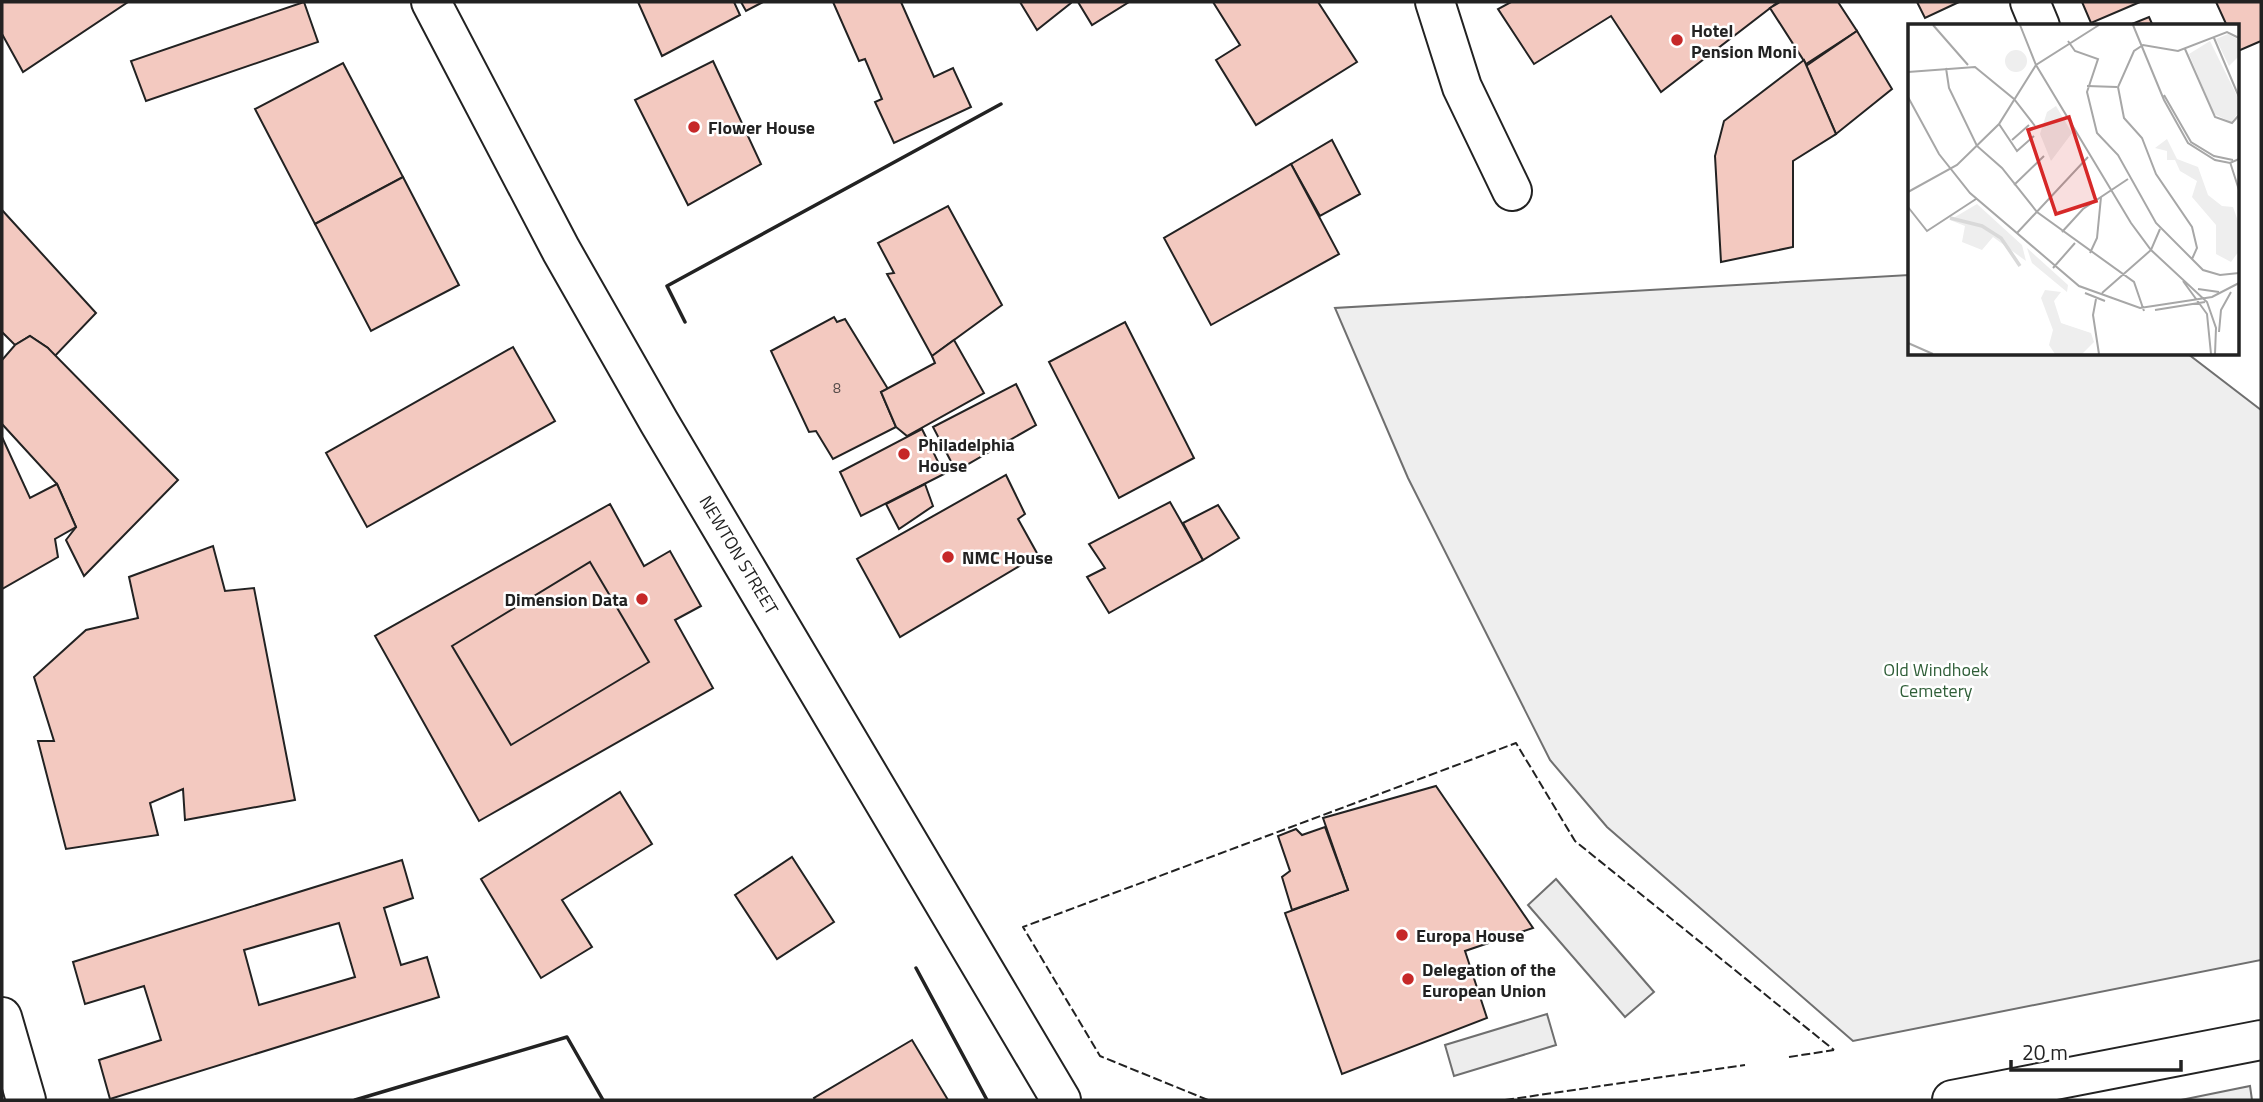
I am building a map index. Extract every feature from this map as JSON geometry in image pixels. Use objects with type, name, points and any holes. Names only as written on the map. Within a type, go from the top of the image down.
[{"type":"street","name":"NEWTON STREET","points":[[431,2],[561,250],[659,422],[1061,1100]]},
{"type":"street","points":[[1436,2],[1462,87],[1512,191]]},
{"type":"street","points":[[2030,2],[2039,24]]},
{"type":"street","points":[[2,1017],[26,1100]]},
{"type":"street","points":[[1952,1100],[2261,1040]]},
{"type":"green space","name":"Old Windhoek Cemetery","points":[[1908,275],[1908,355],[2189,355],[2261,410],[2261,960],[1853,1041],[1607,827],[1550,760],[1408,478],[1335,308]]},
{"type":"green space","points":[[2250,1086],[2252,1100],[2181,1100]]},
{"type":"shaded area","points":[[1556,879],[1654,992],[1625,1017],[1528,905]]},
{"type":"shaded area","points":[[1547,1014],[1556,1045],[1454,1076],[1445,1045]]},
{"type":"building","points":[[2,2],[128,2],[23,72],[2,34]]},
{"type":"building","points":[[304,2],[318,42],[146,101],[131,61]]},
{"type":"building","points":[[638,2],[734,2],[740,15],[662,56]]},
{"type":"building","points":[[741,2],[763,2],[746,11]]},
{"type":"building","points":[[833,2],[901,2],[934,77],[953,68],[971,107],[894,143],[875,102],[882,99],[865,59],[859,61]]},
{"type":"building","points":[[1020,2],[1071,2],[1071,3],[1037,30]]},
{"type":"building","points":[[1078,2],[1129,2],[1092,25]]},
{"type":"building","points":[[1213,2],[1318,2],[1357,62],[1256,125],[1216,60],[1240,45]]},
{"type":"building","name":"Hotel Pension Moni","points":[[1511,2],[1778,2],[1661,92],[1611,16],[1534,64],[1498,9]]},
{"type":"building","points":[[1780,2],[1838,2],[1857,31],[1806,64],[1770,8]]},
{"type":"building","points":[[1917,2],[1959,2],[1925,18]]},
{"type":"building","points":[[2082,2],[2140,2],[2091,23]]},
{"type":"building","points":[[2216,2],[2261,2],[2261,41],[2238,51],[2238,24],[2226,24]]},
{"type":"building","points":[[2149,17],[2152,24],[2132,24]]},
{"type":"building","points":[[1857,31],[1892,89],[1836,134],[1806,66]]},
{"type":"building","points":[[1804,60],[1836,134],[1793,161],[1793,247],[1721,262],[1715,156],[1724,121]]},
{"type":"building","points":[[713,61],[761,164],[688,205],[635,100]]},
{"type":"building","points":[[343,63],[403,177],[315,224],[255,109]]},
{"type":"building","points":[[1332,140],[1360,194],[1320,216],[1291,164]]},
{"type":"building","points":[[1291,164],[1339,254],[1211,325],[1164,238]]},
{"type":"building","points":[[403,177],[459,285],[371,331],[315,224]]},
{"type":"building","points":[[948,206],[1002,305],[932,356],[887,274],[894,273],[878,243]]},
{"type":"building","points":[[2,210],[96,313],[54,357],[48,348],[30,336],[15,345],[2,332]]},
{"type":"building","points":[[834,317],[837,322],[845,319],[888,389],[881,392],[896,427],[833,459],[816,431],[809,432],[771,351]]},
{"type":"building","points":[[1125,322],[1194,458],[1119,498],[1049,362]]},
{"type":"building","points":[[30,336],[48,348],[178,480],[84,576],[66,540],[76,527],[57,484],[2,424],[2,360],[15,345]]},
{"type":"building","points":[[954,340],[984,393],[907,436],[896,427],[881,392],[935,363],[932,356]]},
{"type":"building","points":[[513,347],[555,421],[367,527],[326,453]]},
{"type":"building","points":[[1016,384],[1036,425],[956,471],[933,427]]},
{"type":"building","name":"Philadelphia House","points":[[922,429],[944,474],[861,516],[840,472]]},
{"type":"building","points":[[2,437],[30,498],[57,484],[76,527],[55,539],[58,557],[2,589]]},
{"type":"building","name":"NMC House","points":[[1006,475],[1025,514],[1018,519],[1038,555],[900,637],[857,559]]},
{"type":"building","points":[[925,484],[933,506],[899,529],[886,504]]},
{"type":"building","points":[[1170,502],[1203,560],[1109,613],[1087,577],[1105,568],[1089,544]]},
{"type":"building","points":[[610,504],[644,566],[670,551],[701,606],[675,620],[713,688],[479,821],[375,636]]},
{"type":"building","points":[[1218,505],[1239,538],[1203,560],[1183,523]]},
{"type":"building","points":[[213,546],[225,591],[254,588],[295,800],[185,820],[183,789],[150,803],[158,835],[66,849],[38,741],[54,741],[34,677],[86,630],[138,618],[129,577]]},
{"type":"building","points":[[590,562],[649,662],[511,745],[452,646]]},
{"type":"building","name":"Europa House","points":[[1436,786],[1533,928],[1465,951],[1487,1018],[1342,1074],[1285,913],[1348,890],[1323,818]]},
{"type":"building","points":[[620,792],[652,844],[562,900],[592,947],[541,978],[481,879]]},
{"type":"building","points":[[1325,827],[1348,890],[1292,910],[1282,877],[1290,871],[1278,836],[1296,829],[1302,835]]},
{"type":"building","points":[[792,857],[834,922],[777,959],[735,895]]},
{"type":"building","points":[[402,860],[413,898],[384,908],[401,965],[427,957],[439,997],[110,1099],[99,1060],[161,1040],[144,986],[85,1004],[73,962]],"holes":[[[339,923],[355,977],[259,1005],[244,950]]]},
{"type":"building","points":[[912,1040],[948,1100],[815,1100],[814,1098]]},
{"type":"fence","points":[[1208,1100],[1100,1056],[1023,927],[1516,743],[1575,841],[1834,1050]]},
{"type":"fence","points":[[1789,1057],[1834,1050]]},
{"type":"fence","points":[[1505,1100],[1745,1065]]},
{"type":"wall","points":[[685,322],[667,286],[1001,104]]},
{"type":"wall","points":[[916,968],[987,1100]]},
{"type":"wall","points":[[355,1100],[567,1037],[603,1100]]},
{"type":"place","name":"Hotel Pension Moni","points":[[1677,40]]},
{"type":"place","name":"Flower House","points":[[694,127]]},
{"type":"place","name":"Philadelphia House","points":[[904,454]]},
{"type":"place","name":"NMC House","points":[[948,557]]},
{"type":"place","name":"Dimension Data","points":[[642,599]]},
{"type":"place","name":"Europa House","points":[[1402,935]]},
{"type":"place","name":"Delegation of the European Union","points":[[1408,979]]}]
